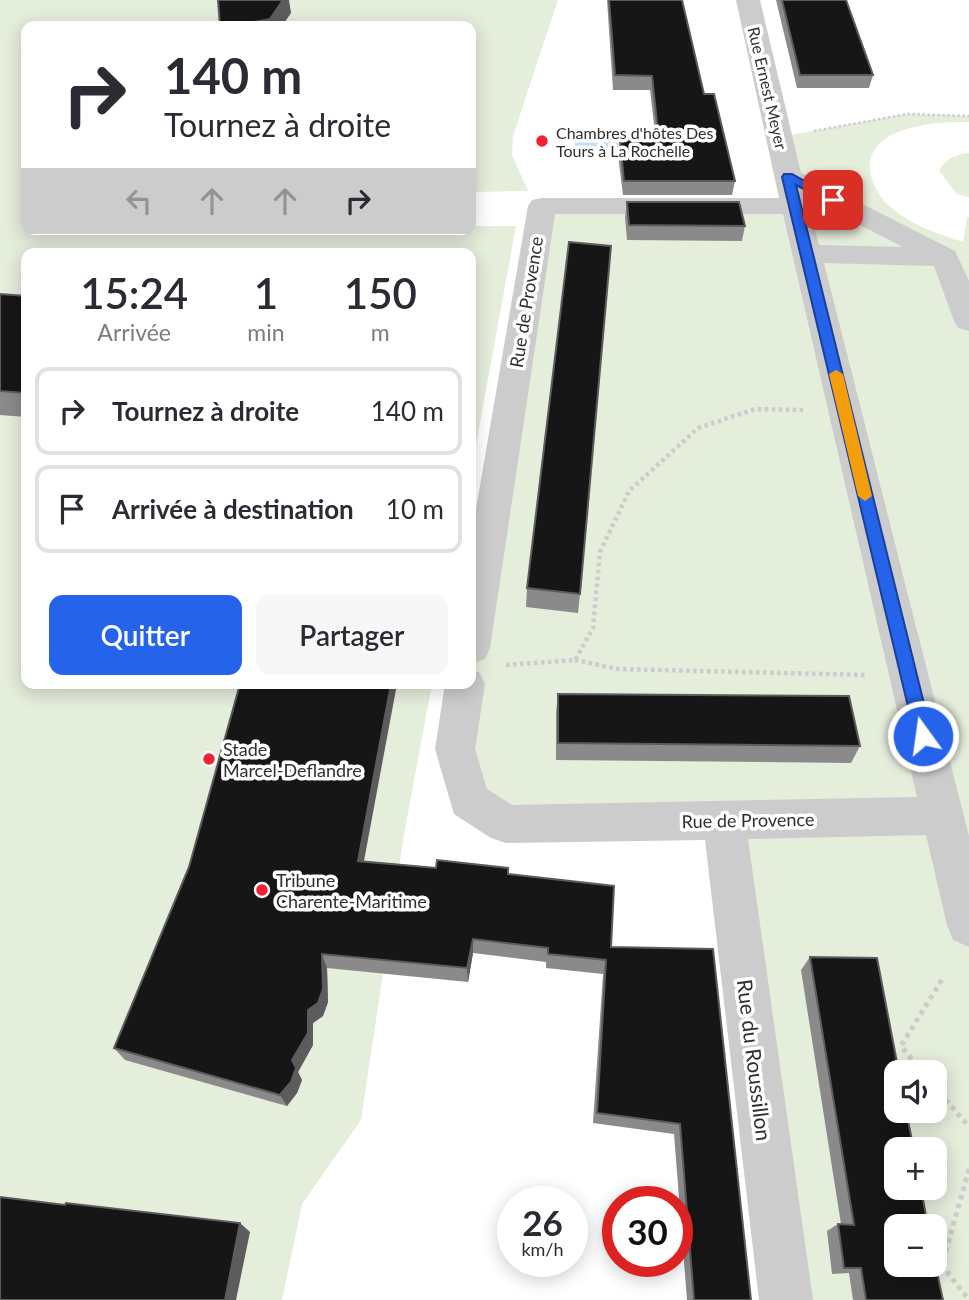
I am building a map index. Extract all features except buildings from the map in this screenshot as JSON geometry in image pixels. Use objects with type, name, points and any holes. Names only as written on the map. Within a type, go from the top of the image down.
[{"type":"street","name":"Rue Ernest Meyer","points":[[748,0],[791,191],[969,925]]},
{"type":"street","points":[[791,191],[945,257],[969,321]]},
{"type":"street","name":"Rue de Provence","points":[[476,617],[542,206],[791,191]]},
{"type":"street","points":[[807,254],[945,257]]},
{"type":"street","name":"Rue de Provence","points":[[481,675],[455,749],[469,800],[506,824],[942,816]]},
{"type":"street","name":"Rue du Roussillon","points":[[724,821],[786,1300]]},
{"type":"path","points":[[779,137],[907,114],[969,116]]},
{"type":"path","points":[[575,660],[593,628],[600,552],[629,491],[698,428],[755,410],[812,410]]},
{"type":"path","points":[[481,675],[575,660],[618,669],[866,675]]},
{"type":"path","points":[[912,1060],[901,1046],[943,978]]},
{"type":"path","points":[[947,1101],[969,1127]]},
{"type":"path","points":[[969,1169],[942,1265],[969,1300]]},
{"type":"green space","name":"Stade Marcel-Deflandre","points":[[0,0],[558,0],[513,136],[512,155],[528,191],[476,192],[476,21],[21,21],[21,235],[476,235],[476,226],[516,226],[476,445],[476,248],[21,248],[21,689],[431,689],[404,834],[361,1120],[302,1204],[282,1300],[0,1300]]},
{"type":"green space","points":[[907,114],[969,116],[969,122],[921,125],[889,137],[877,146],[871,159],[871,176],[877,191],[887,204],[904,217],[933,231],[963,242],[969,217],[969,1300],[786,1300],[723,821],[506,824],[469,801],[470,689],[476,689],[476,617],[542,206],[794,206],[779,137]]},
{"type":"green space","points":[[969,153],[969,197],[957,194],[939,171],[951,158]]},
{"type":"water","points":[[574,138],[618,138],[619,151],[576,151]]},
{"type":"slow traffic","points":[[836,374],[865,496]]},
{"type":"place","name":"Chambres d'hôtes Des Tours à La Rochelle","points":[[542,141]]},
{"type":"place","name":"Stade Marcel-Deflandre","points":[[209,759]]},
{"type":"place","name":"Tribune Charente-Maritime","points":[[262,890]]},
{"type":"route","points":[[833,200],[788,177],[923,736]]}]
